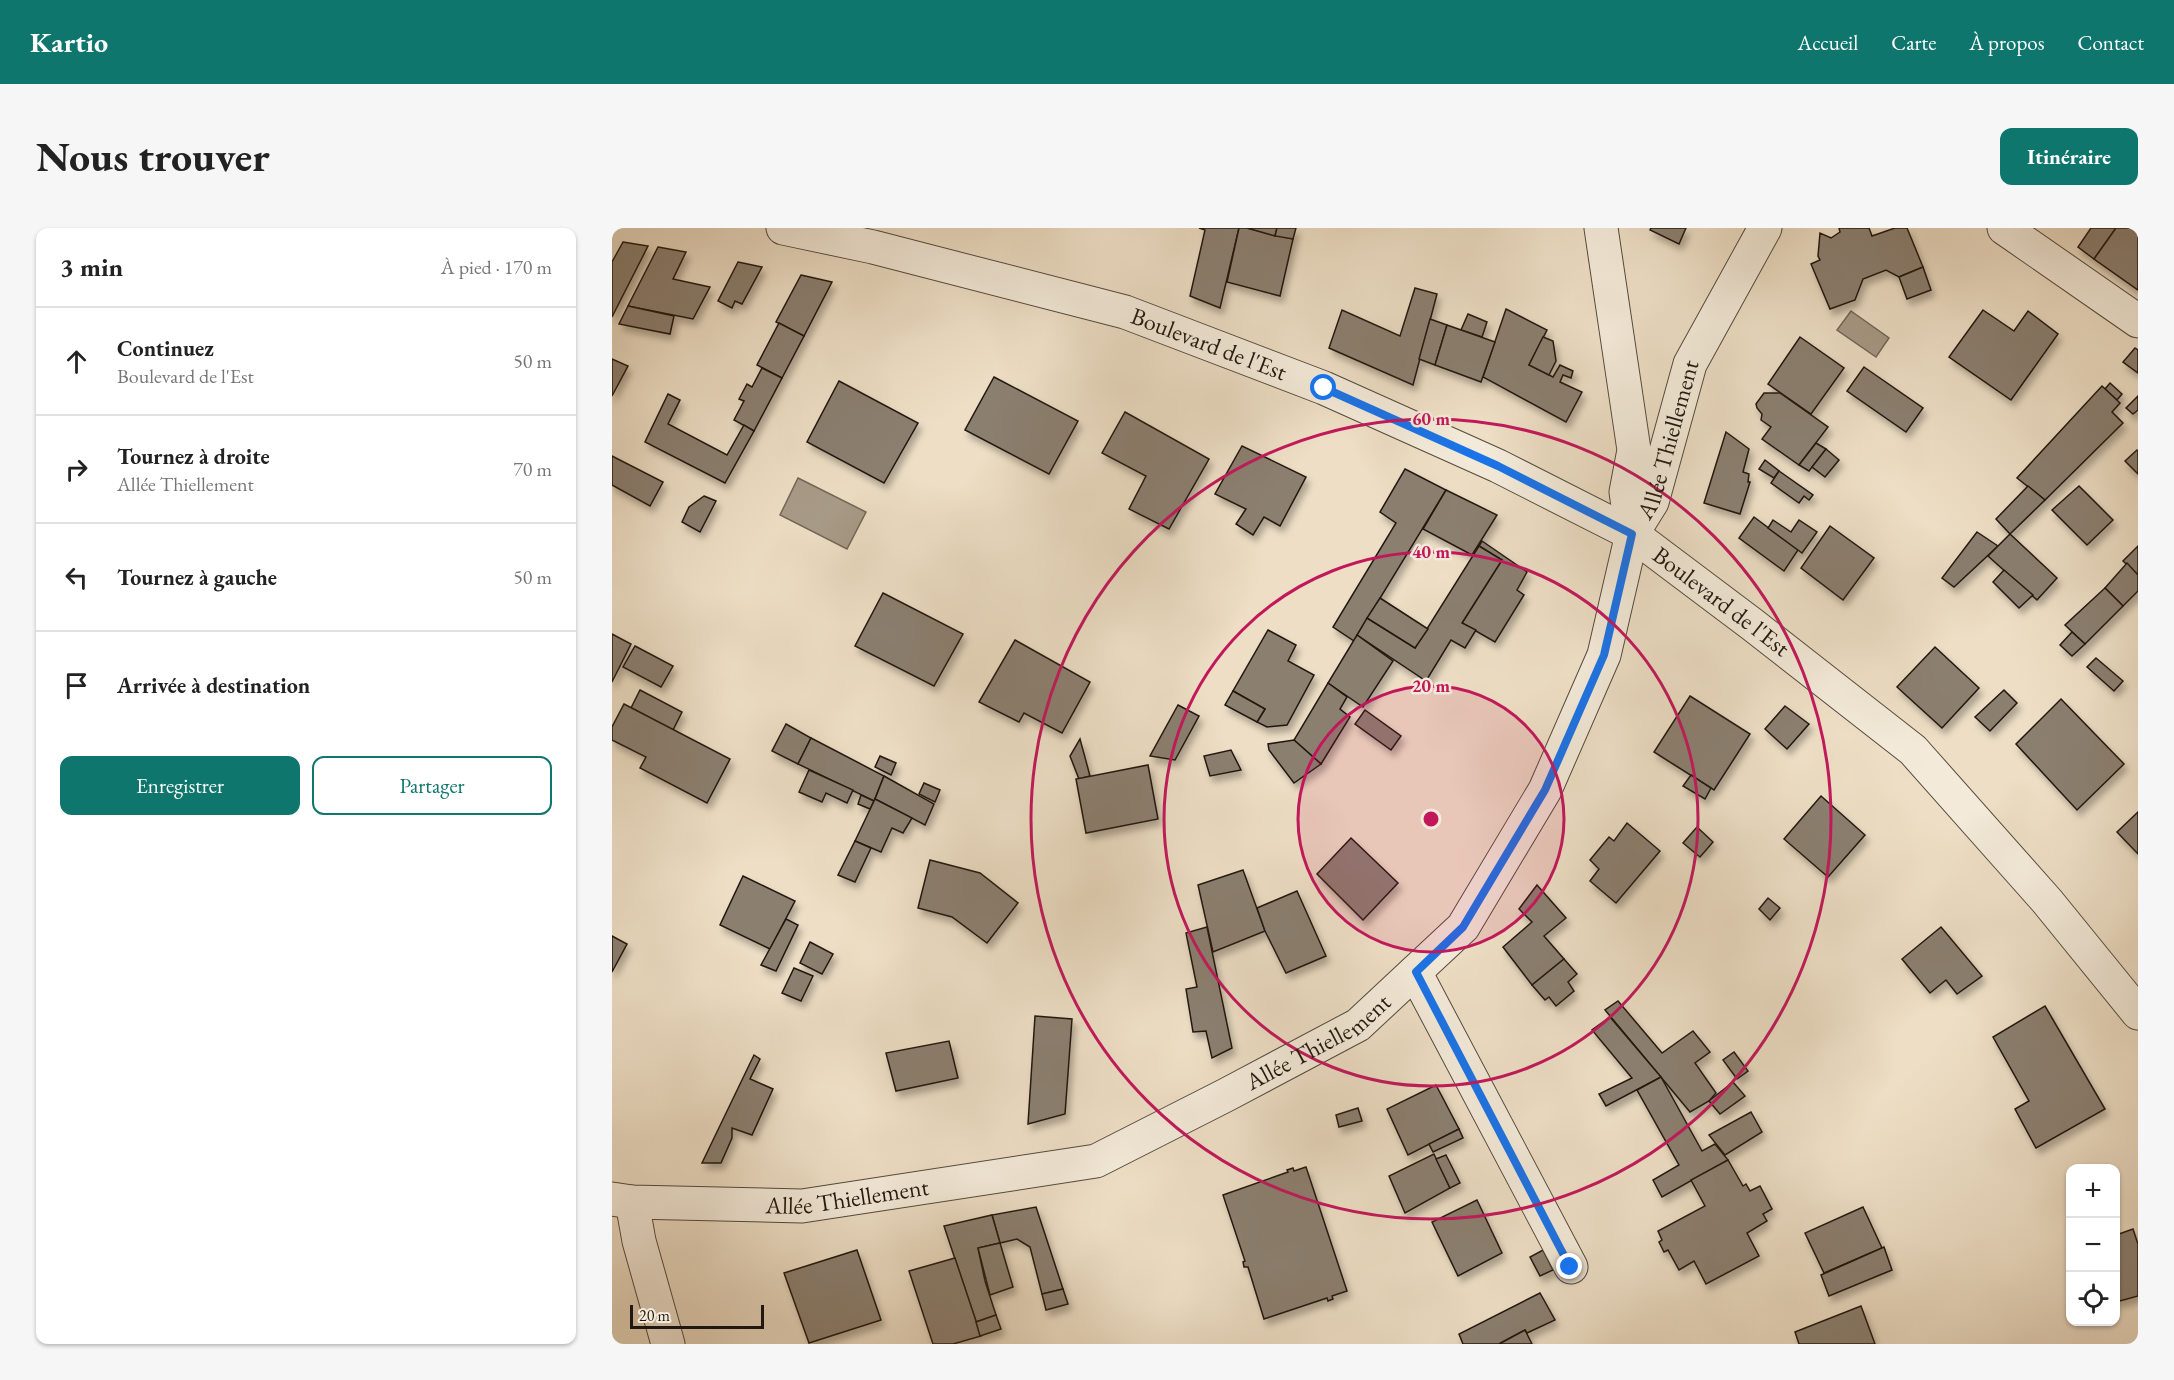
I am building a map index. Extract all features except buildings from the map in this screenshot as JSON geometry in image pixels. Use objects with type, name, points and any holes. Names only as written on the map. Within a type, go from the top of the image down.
[{"type":"street","name":"Boulevard de l'Est","points":[[783,228],[873,247],[1125,312],[1324,388],[1498,466],[1632,534],[1913,750],[2047,901],[2138,1013]]},
{"type":"street","points":[[1600,228],[1634,450],[1626,492],[1632,534]]},
{"type":"street","name":"Allée Thiellement","points":[[622,1201],[802,1206],[1096,1161],[1358,1025],[1463,927],[1545,790],[1604,655],[1632,534],[1652,502],[1690,364],[1765,228]]},
{"type":"street","points":[[2004,228],[2138,321]]},
{"type":"street","points":[[1416,972],[1570,1267]]},
{"type":"street","points":[[622,1201],[639,1241],[668,1344]]},
{"type":"shaded area","points":[[1851,311],[1889,338],[1876,357],[1837,330]]},
{"type":"shaded area","points":[[798,478],[866,512],[847,549],[780,515]]},
{"type":"route","points":[[1324,388],[1498,466],[1632,534],[1604,655],[1545,790],[1463,927],[1416,972],[1570,1267]]}]
